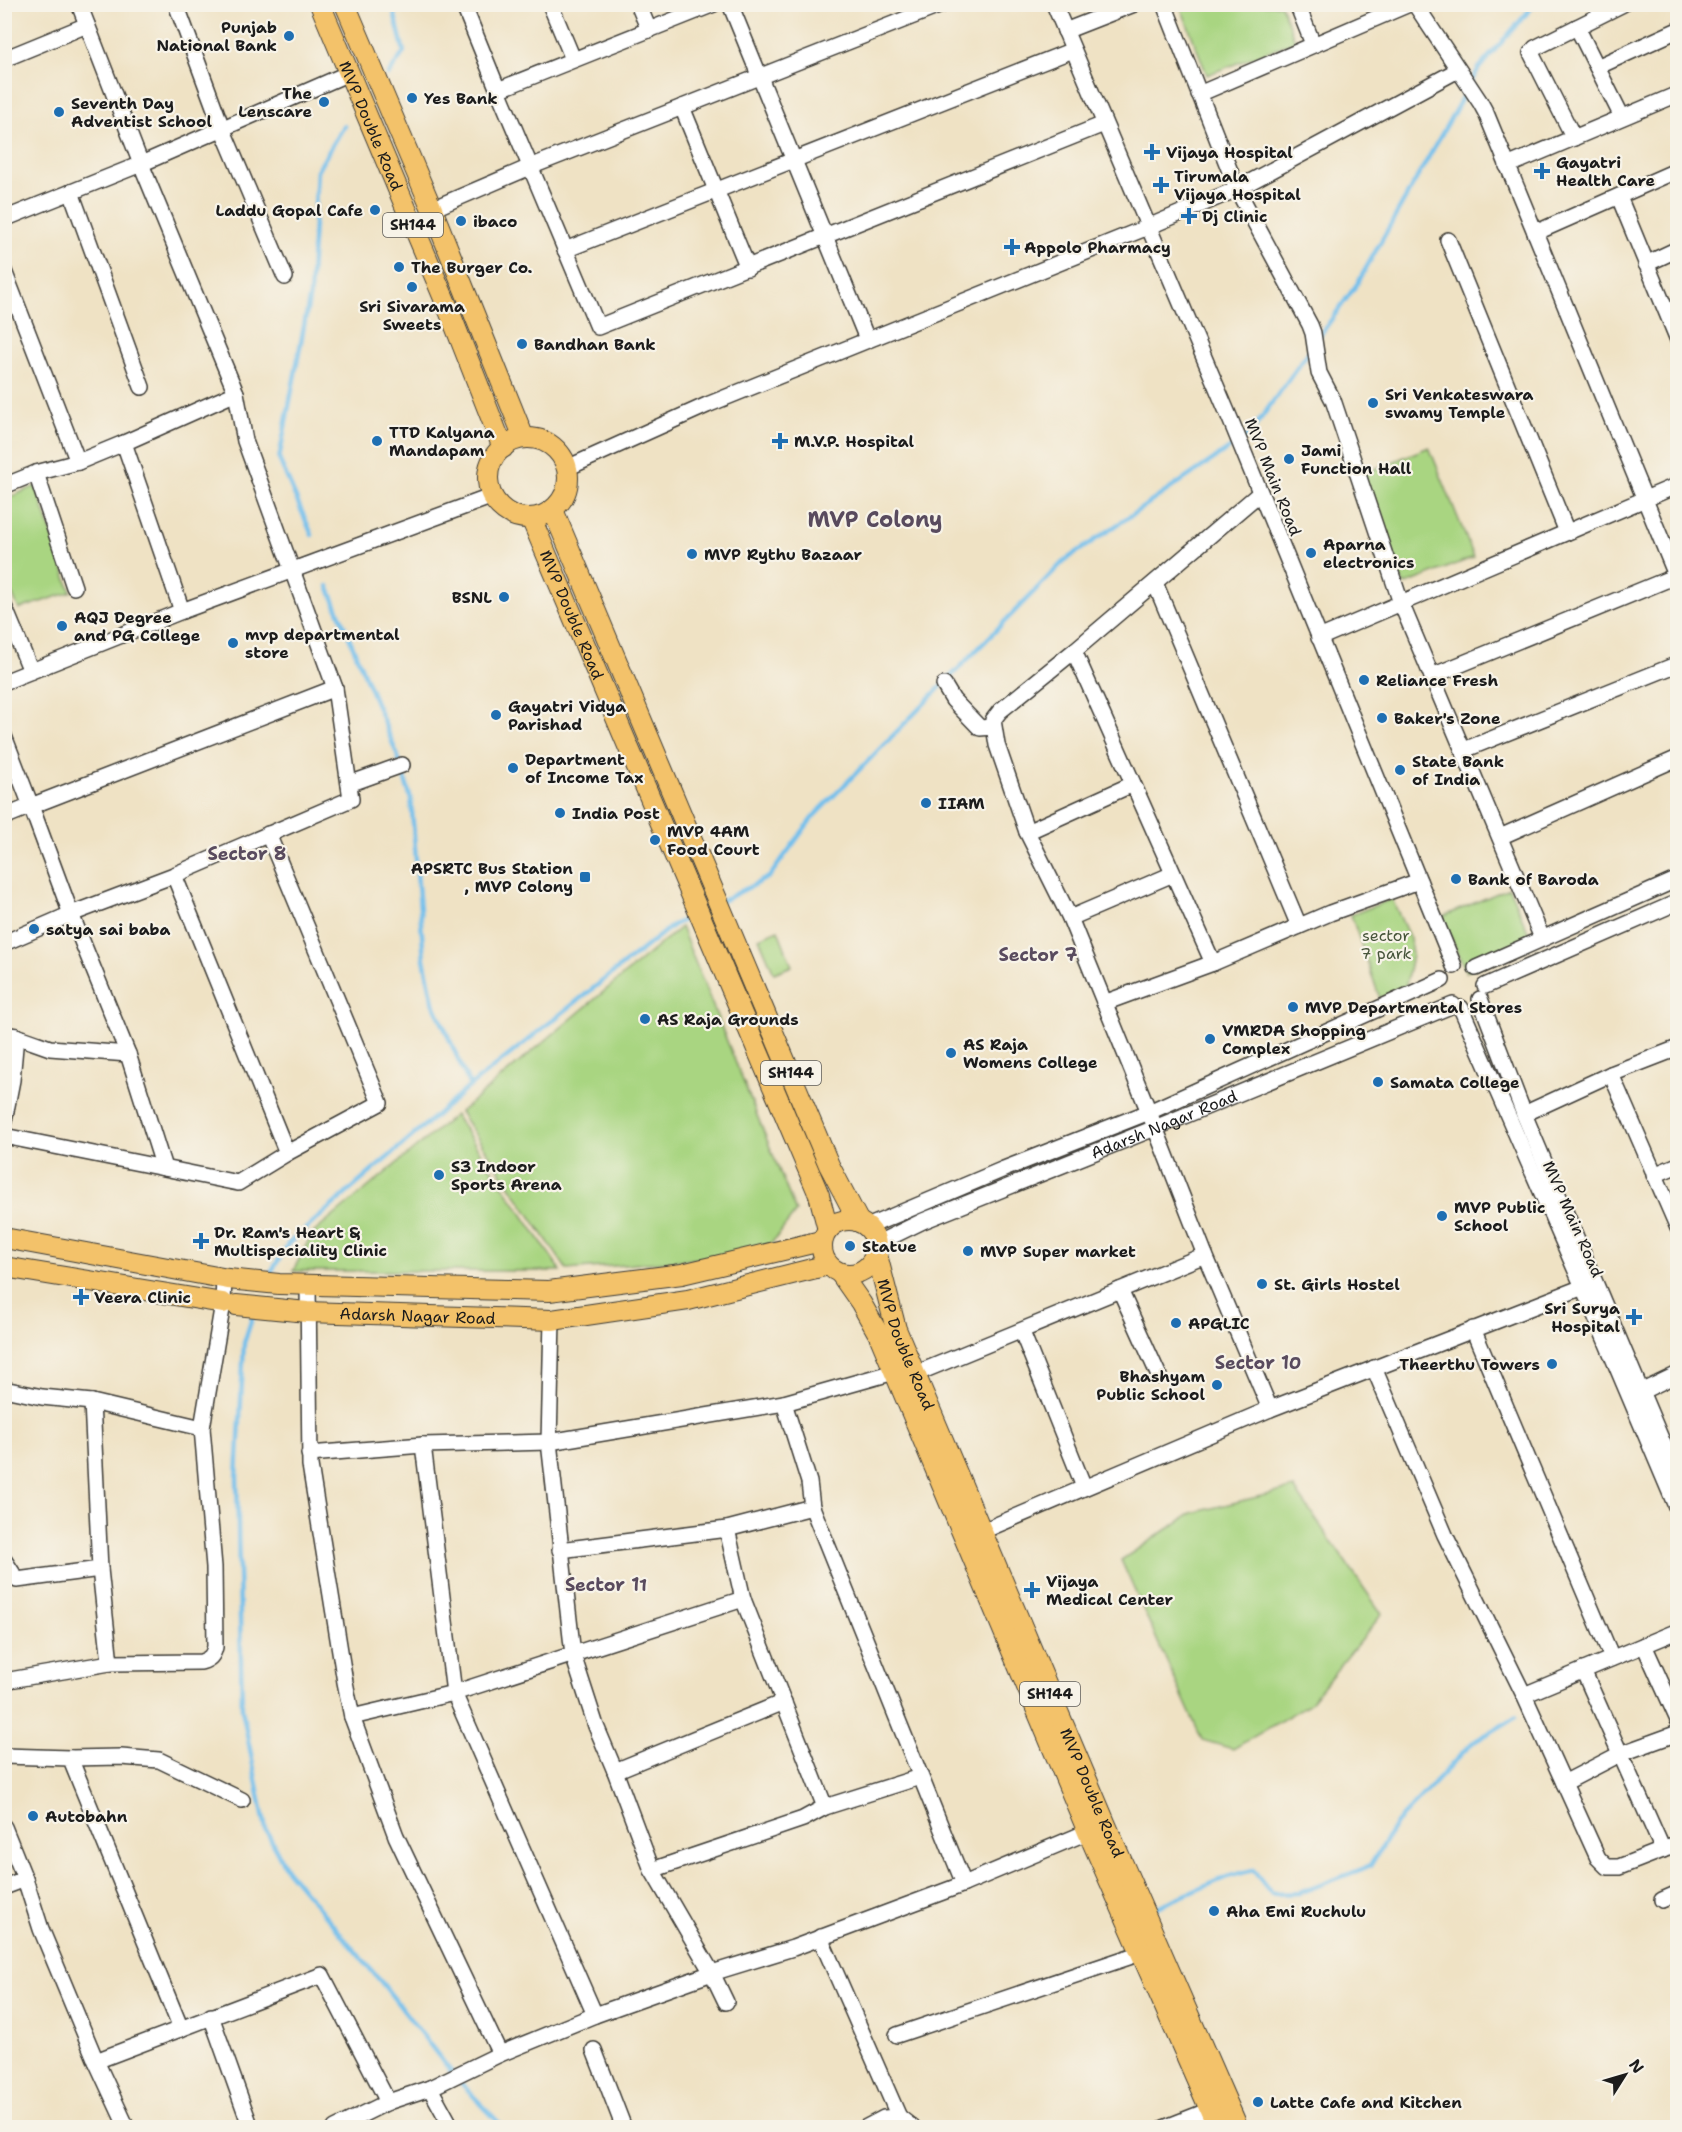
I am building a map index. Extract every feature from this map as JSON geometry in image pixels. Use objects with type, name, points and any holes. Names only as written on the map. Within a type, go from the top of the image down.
[{"type":"main road","name":"MVP Double Road","points":[[320,4],[410,217],[502,448]]},
{"type":"main road","name":"MVP Double Road","points":[[345,4],[432,209],[524,438]]},
{"type":"main road","points":[[349,73],[371,64]]},
{"type":"main road","name":"SH144","points":[[410,217],[432,209]]},
{"type":"main road","points":[[524,438],[538,439],[551,445],[561,455],[567,468],[568,480],[566,491],[553,510],[531,518],[520,517],[509,513],[500,505],[493,496],[489,483],[489,470],[494,458],[502,448],[513,441],[524,438]]},
{"type":"main road","name":"MVP Double Road","points":[[553,510],[831,1170],[870,1242],[896,1329],[915,1374],[972,1536]]},
{"type":"main road","name":"MVP Double Road","points":[[531,518],[744,1015]]},
{"type":"main road","points":[[564,597],[585,588]]},
{"type":"main road","points":[[674,851],[694,841]]},
{"type":"main road","points":[[744,1015],[763,1007]]},
{"type":"main road","name":"SH144","points":[[744,1015],[819,1195],[825,1235],[823,1252],[834,1269]]},
{"type":"main road","points":[[825,1235],[836,1223],[848,1220],[870,1242],[863,1271],[852,1275],[834,1269]]},
{"type":"main road","name":"Adarsh Nagar Road","points":[[4,1238],[226,1278],[279,1284],[549,1292],[682,1274],[825,1235]]},
{"type":"main road","name":"Adarsh Nagar Road","points":[[4,1267],[230,1304],[307,1312],[552,1320],[688,1300],[834,1269]]},
{"type":"main road","name":"MVP Double Road","points":[[834,1269],[861,1303],[879,1335],[894,1372],[972,1536],[1097,1829],[1238,2127]]},
{"type":"main road","name":"MVP Double Road","points":[[1097,1829],[1141,1953],[1214,2119]]},
{"type":"street","points":[[4,943],[71,914],[174,875],[351,799],[335,688],[245,441],[236,393],[141,164],[79,4]]},
{"type":"street","points":[[176,4],[222,128],[285,277]]},
{"type":"street","points":[[463,4],[598,327],[1104,124]]},
{"type":"street","points":[[550,4],[573,59]]},
{"type":"street","points":[[638,4],[649,30]]},
{"type":"street","points":[[498,90],[714,4]]},
{"type":"street","points":[[730,4],[867,339]]},
{"type":"street","points":[[432,209],[530,166],[944,4]]},
{"type":"street","name":"MVP Main Road","points":[[1054,4],[1231,421],[1454,966]]},
{"type":"street","points":[[1065,31],[1134,4]]},
{"type":"street","points":[[1164,4],[1237,189],[1313,333],[1319,373],[1334,400],[1401,603],[1542,938]]},
{"type":"street","points":[[1296,4],[1313,45]]},
{"type":"street","points":[[1199,94],[1410,4]]},
{"type":"street","points":[[1415,4],[1480,102],[1677,578],[1432,676]]},
{"type":"street","points":[[1574,138],[1532,53],[1535,48],[1623,4]]},
{"type":"street","points":[[4,59],[87,25]]},
{"type":"street","points":[[1577,27],[1622,117]]},
{"type":"street","points":[[1597,67],[1677,30]]},
{"type":"street","points":[[565,250],[794,162],[1073,50]]},
{"type":"street","points":[[4,219],[141,164],[349,73]]},
{"type":"street","points":[[567,468],[707,405],[1237,189],[1461,74]]},
{"type":"street","points":[[1507,166],[1677,94]]},
{"type":"street","points":[[681,107],[748,268]]},
{"type":"street","points":[[1535,234],[1677,170]]},
{"type":"street","points":[[71,192],[142,387]]},
{"type":"street","points":[[1619,197],[1646,264],[1674,323],[1677,340]]},
{"type":"street","points":[[1448,240],[1567,532]]},
{"type":"street","points":[[1646,264],[1677,249]]},
{"type":"street","points":[[4,271],[10,304],[78,462]]},
{"type":"street","points":[[4,486],[124,444],[236,393]]},
{"type":"street","points":[[124,444],[182,611]]},
{"type":"street","points":[[36,473],[75,587]]},
{"type":"street","points":[[1319,638],[1677,485]]},
{"type":"street","points":[[1260,493],[1000,711],[993,720],[993,727],[1027,832],[1070,918],[1205,1255],[1270,1409]]},
{"type":"street","points":[[4,682],[182,611],[493,496]]},
{"type":"street","points":[[1155,583],[1299,926]]},
{"type":"street","points":[[4,606],[31,671]]},
{"type":"street","points":[[1074,651],[1213,963]]},
{"type":"street","points":[[1464,750],[1677,664]]},
{"type":"street","points":[[944,685],[953,700],[980,728],[993,727]]},
{"type":"street","points":[[4,817],[335,688]]},
{"type":"street","points":[[4,736],[71,914],[128,1054],[164,1168]]},
{"type":"street","points":[[1500,837],[1677,758]]},
{"type":"street","points":[[349,784],[402,765]]},
{"type":"street","points":[[1027,832],[1133,784]]},
{"type":"street","points":[[4,1136],[238,1183],[287,1153],[380,1103],[268,834]]},
{"type":"street","points":[[1070,918],[1173,874]]},
{"type":"street","points":[[174,875],[287,1153]]},
{"type":"street","points":[[1476,968],[1677,879]]},
{"type":"street","points":[[1104,1003],[1213,963],[1299,926],[1419,881]]},
{"type":"street","points":[[1677,902],[1483,992],[1475,1004],[1457,1006],[1445,997],[1442,981],[1444,975],[1454,966],[1465,964],[1476,968],[1484,978],[1483,992],[1524,1114],[1635,1394],[1677,1479]]},
{"type":"street","points":[[870,1242],[993,1173],[1149,1112],[1442,981]]},
{"type":"street","name":"MVP Main Road","points":[[1457,1006],[1583,1287],[1635,1394],[1677,1512]]},
{"type":"street","name":"Adarsh Nagar Road","points":[[870,1242],[1457,1006]]},
{"type":"street","points":[[4,1121],[12,1080],[10,1035],[50,1048],[128,1054]]},
{"type":"street","points":[[1524,1114],[1611,1074],[1677,1048]]},
{"type":"street","points":[[1611,1074],[1677,1228]]},
{"type":"street","points":[[1654,1175],[1677,1165]]},
{"type":"street","points":[[915,1374],[1205,1255]]},
{"type":"street","points":[[4,1681],[110,1663],[201,1662],[210,1659],[213,1655],[215,1647],[214,1567],[202,1428],[230,1304],[226,1278]]},
{"type":"street","points":[[308,1286],[309,1454],[352,1717],[396,1836],[500,2054]]},
{"type":"street","points":[[972,1536],[1270,1409],[1583,1287]]},
{"type":"street","points":[[1120,1290],[1159,1376]]},
{"type":"street","points":[[552,1320],[549,1442],[573,1654],[596,1726],[652,1870],[712,1973],[726,2002]]},
{"type":"street","points":[[1473,1329],[1612,1658]]},
{"type":"street","points":[[1022,1332],[1084,1487]]},
{"type":"street","points":[[1374,1368],[1445,1535],[1524,1695],[1598,1858],[1607,1867],[1619,1867],[1677,1844]]},
{"type":"street","points":[[309,1454],[423,1445],[549,1442],[784,1402],[894,1372]]},
{"type":"street","points":[[1635,1394],[1677,1374]]},
{"type":"street","points":[[4,1389],[42,1397],[92,1402],[202,1428]]},
{"type":"street","points":[[92,1402],[100,1569],[110,1663]]},
{"type":"street","points":[[784,1402],[809,1482],[813,1507],[964,1884]]},
{"type":"street","points":[[423,1445],[454,1693],[595,2015]]},
{"type":"street","points":[[560,1550],[727,1529],[813,1507]]},
{"type":"street","points":[[727,1529],[742,1599],[825,1807]]},
{"type":"street","points":[[5,1562],[17,1580],[100,1569]]},
{"type":"street","points":[[352,1717],[454,1693],[742,1599]]},
{"type":"street","points":[[1524,1695],[1677,1631]]},
{"type":"street","points":[[1644,1645],[1677,1720]]},
{"type":"street","points":[[1583,1670],[1663,1850]]},
{"type":"street","points":[[615,1771],[784,1702]]},
{"type":"street","points":[[1564,1784],[1620,1754],[1677,1732]]},
{"type":"street","points":[[4,1756],[121,1757],[159,1760],[242,1800]]},
{"type":"street","points":[[70,1758],[181,2029]]},
{"type":"street","points":[[652,1870],[803,1819],[825,1807],[920,1777]]},
{"type":"street","points":[[4,1827],[25,1879],[40,1929],[96,2061],[127,2127]]},
{"type":"street","points":[[335,2127],[388,2102],[430,2088],[500,2054],[595,2015],[964,1884],[1097,1829]]},
{"type":"street","points":[[4,1887],[25,1879]]},
{"type":"street","points":[[1662,1900],[1677,1893]]},
{"type":"street","points":[[820,1937],[899,2117],[914,2127]]},
{"type":"street","points":[[897,2035],[1141,1953]]},
{"type":"street","points":[[96,2061],[322,1975],[388,2102]]},
{"type":"street","points":[[211,2016],[250,2127]]},
{"type":"street","points":[[594,2050],[624,2127]]},
{"type":"street","points":[[430,2088],[452,2127]]},
{"type":"street","points":[[865,2127],[884,2118],[899,2117]]},
{"type":"street","points":[[1164,2127],[1214,2119]]},
{"type":"green space","points":[[1180,5],[1281,5],[1295,41],[1207,75]]},
{"type":"green space","points":[[1429,447],[1474,557],[1404,585],[1360,475]]},
{"type":"green space","points":[[36,486],[71,592],[19,609],[5,579],[5,499]]},
{"type":"green space","points":[[1509,888],[1533,943],[1466,972],[1442,917]]},
{"type":"green space","name":"sector 7 park","points":[[1392,899],[1410,939],[1412,955],[1406,985],[1380,999],[1351,915]]},
{"type":"green space","name":"AS Raja Grounds","points":[[681,927],[796,1212],[764,1253],[567,1270],[460,1112]]},
{"type":"green space","points":[[778,930],[792,966],[774,973],[759,938]]},
{"type":"green space","name":"S3 Indoor Sports Arena","points":[[455,1115],[561,1271],[293,1271],[312,1234]]},
{"type":"green space","points":[[1294,1488],[1382,1614],[1309,1704],[1233,1749],[1202,1740],[1121,1560],[1192,1513]]},
{"type":"waterway","points":[[388,75],[404,52],[392,4]]},
{"type":"waterway","points":[[1318,338],[1357,284],[1479,68],[1535,4]]},
{"type":"waterway","points":[[312,535],[279,459],[310,294],[317,171],[344,126]]},
{"type":"waterway","points":[[722,901],[769,877],[813,817],[1064,561],[1249,435],[1312,347]]},
{"type":"waterway","points":[[328,586],[397,754],[411,799],[424,959],[433,1002],[470,1086]]},
{"type":"waterway","points":[[268,1277],[288,1244],[470,1086],[673,925],[694,915]]},
{"type":"waterway","points":[[254,1312],[244,1343],[237,1477],[242,1709],[266,1830],[286,1869],[382,1983],[452,2073]]},
{"type":"waterway","points":[[1150,1910],[1227,1877],[1253,1870],[1272,1894],[1299,1893],[1370,1866],[1396,1823],[1472,1743],[1516,1717]]},
{"type":"waterway","points":[[457,2079],[504,2128]]},
{"type":"place","name":"Punjab National Bank","points":[[289,36]]},
{"type":"place","name":"Yes Bank","points":[[412,98]]},
{"type":"place","name":"The Lenscare","points":[[324,102]]},
{"type":"place","name":"Seventh Day Adventist School","points":[[59,112]]},
{"type":"place","name":"Vijaya Hospital","points":[[1152,152]]},
{"type":"place","name":"Gayatri Health Care","points":[[1542,171]]},
{"type":"place","name":"Tirumala Vijaya Hospital","points":[[1161,185]]},
{"type":"place","name":"Laddu Gopal Cafe","points":[[375,210]]},
{"type":"place","name":"Dj Clinic","points":[[1189,216]]},
{"type":"place","name":"ibaco","points":[[461,221]]},
{"type":"place","name":"Appolo Pharmacy","points":[[1012,247]]},
{"type":"place","name":"The Burger Co.","points":[[399,267]]},
{"type":"place","name":"Sri Sivarama Sweets","points":[[412,287]]},
{"type":"place","name":"Bandhan Bank","points":[[522,344]]},
{"type":"place","name":"Sri Venkateswara swamy Temple","points":[[1373,403]]},
{"type":"place","name":"TTD Kalyana Mandapam","points":[[377,441]]},
{"type":"place","name":"M.V.P. Hospital","points":[[780,441]]},
{"type":"place","name":"Jami Function Hall","points":[[1289,459]]},
{"type":"place","name":"Aparna electronics","points":[[1311,553]]},
{"type":"place","name":"MVP Rythu Bazaar","points":[[692,554]]},
{"type":"place","name":"BSNL","points":[[504,597]]},
{"type":"place","name":"AQJ Degree and PG College","points":[[62,626]]},
{"type":"place","name":"mvp departmental store","points":[[233,643]]},
{"type":"place","name":"Reliance Fresh","points":[[1364,680]]},
{"type":"place","name":"Gayatri Vidya Parishad","points":[[496,715]]},
{"type":"place","name":"Baker's Zone","points":[[1382,718]]},
{"type":"place","name":"Department of Income Tax","points":[[513,768]]},
{"type":"place","name":"State Bank of India","points":[[1400,770]]},
{"type":"place","name":"IIAM","points":[[926,803]]},
{"type":"place","name":"India Post","points":[[560,813]]},
{"type":"place","name":"MVP 4AM Food Court","points":[[655,840]]},
{"type":"place","name":"APSRTC Bus Station , MVP Colony","points":[[585,877]]},
{"type":"place","name":"Bank of Baroda","points":[[1456,879]]},
{"type":"place","name":"satya sai baba","points":[[34,929]]},
{"type":"place","name":"MVP Departmental Stores","points":[[1293,1007]]},
{"type":"place","name":"AS Raja Grounds","points":[[645,1019]]},
{"type":"place","name":"VMRDA Shopping Complex","points":[[1210,1039]]},
{"type":"place","name":"AS Raja Womens College","points":[[951,1053]]},
{"type":"place","name":"Samata College","points":[[1378,1082]]},
{"type":"place","name":"S3 Indoor Sports Arena","points":[[439,1175]]},
{"type":"place","name":"MVP Public School","points":[[1442,1216]]},
{"type":"place","name":"Dr. Ram's Heart & Multispeciality Clinic","points":[[201,1241]]},
{"type":"place","name":"Statue","points":[[850,1246]]},
{"type":"place","name":"MVP Super market","points":[[968,1251]]},
{"type":"place","name":"St. Girls Hostel","points":[[1262,1284]]},
{"type":"place","name":"Veera Clinic","points":[[81,1297]]},
{"type":"place","name":"Sri Surya Hospital","points":[[1634,1317]]},
{"type":"place","name":"APGLIC","points":[[1176,1323]]},
{"type":"place","name":"Theerthu Towers","points":[[1552,1364]]},
{"type":"place","name":"Bhashyam Public School","points":[[1217,1385]]},
{"type":"place","name":"Vijaya Medical Center","points":[[1032,1590]]},
{"type":"place","name":"Autobahn","points":[[33,1816]]},
{"type":"place","name":"Aha Emi Ruchulu","points":[[1214,1911]]},
{"type":"place","name":"Latte Cafe and Kitchen","points":[[1258,2102]]},
{"type":"district","name":"MVP Colony","points":[[875,519]]},
{"type":"district","name":"Sector 8","points":[[247,854]]},
{"type":"district","name":"Sector 7","points":[[1038,955]]},
{"type":"district","name":"Sector 10","points":[[1258,1363]]},
{"type":"district","name":"Sector 11","points":[[606,1585]]}]
